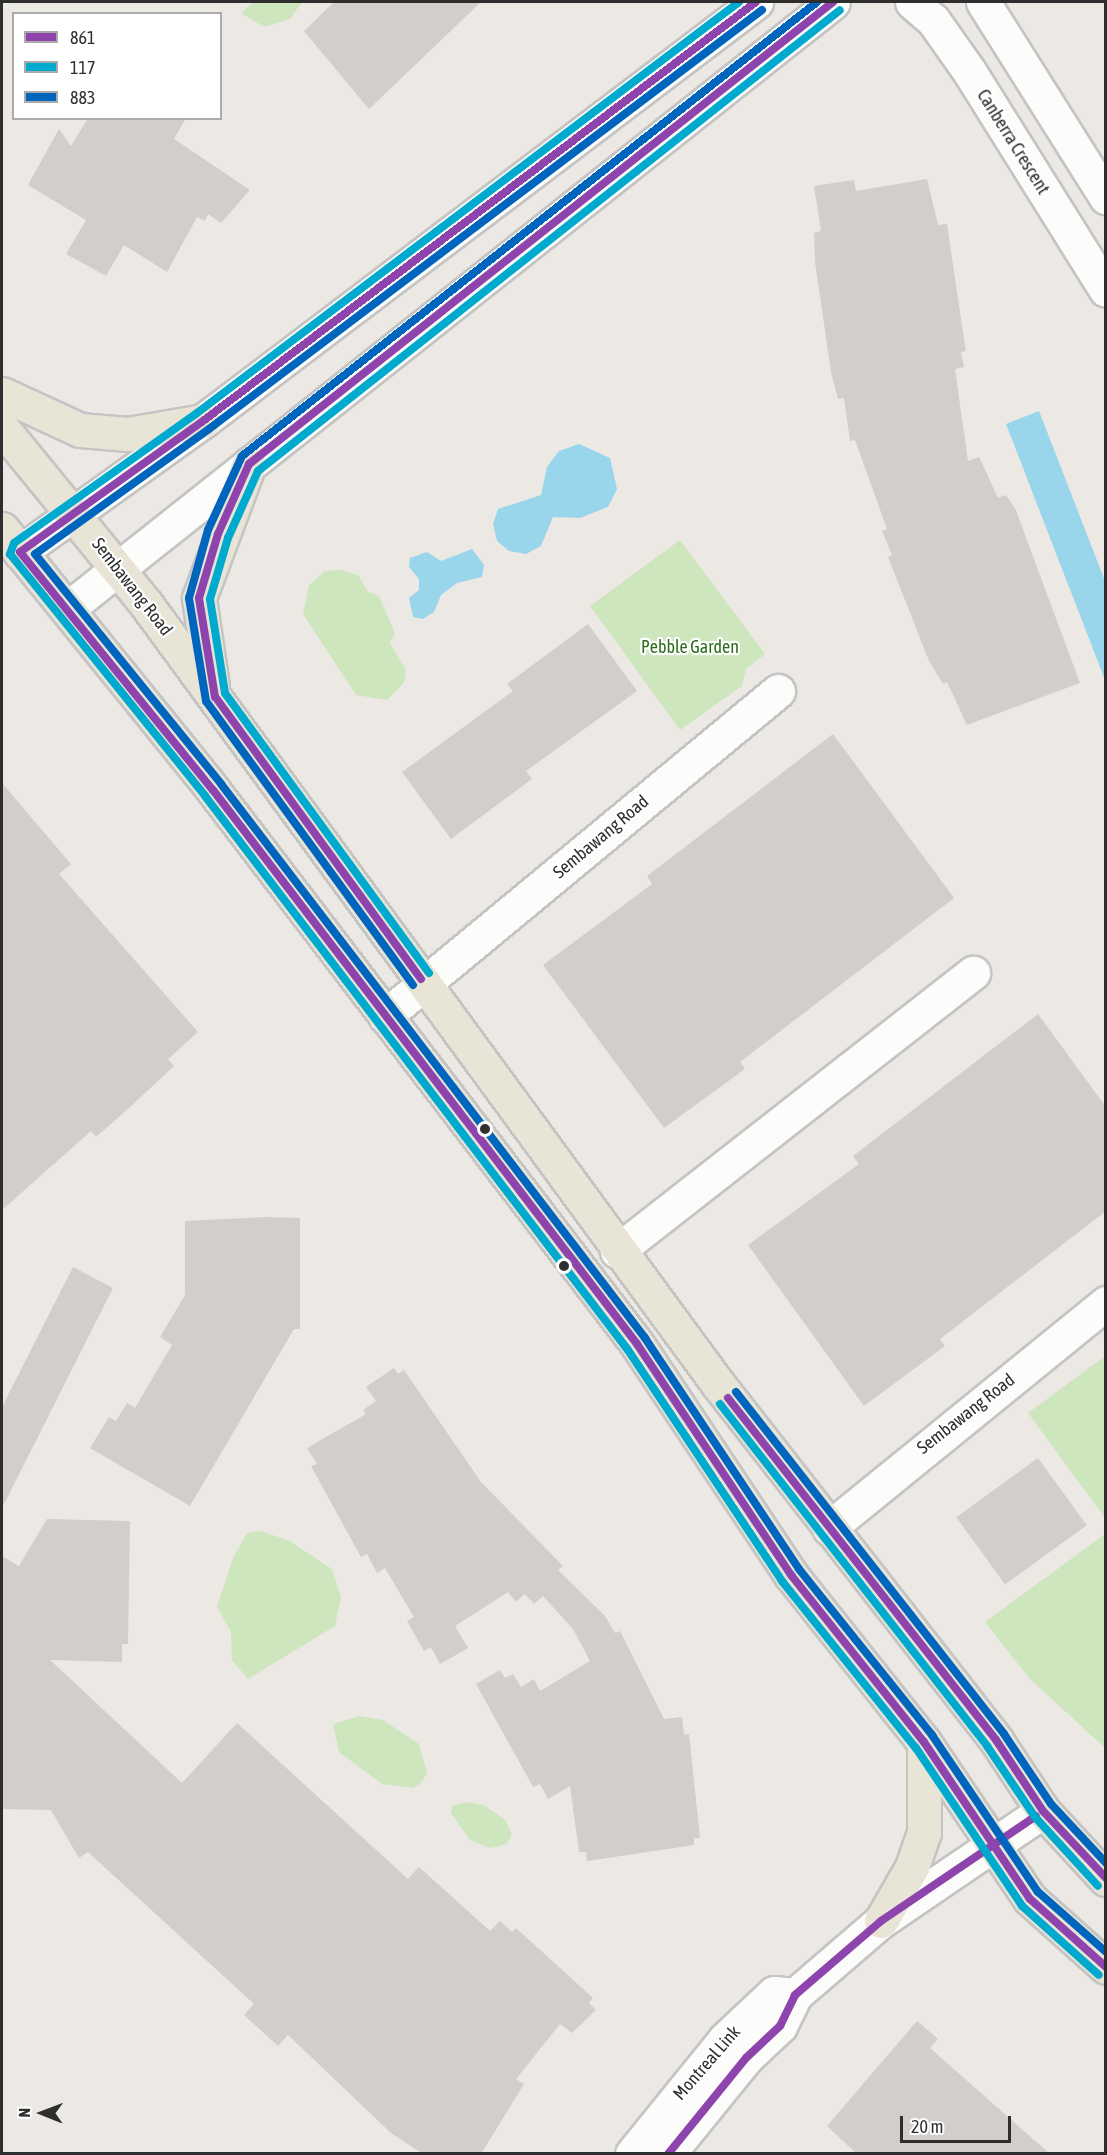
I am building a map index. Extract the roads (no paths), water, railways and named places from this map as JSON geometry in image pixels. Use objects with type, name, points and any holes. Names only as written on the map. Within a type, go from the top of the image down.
[{"type":"main road","points":[[2,394],[80,430],[128,434],[202,421]]},
{"type":"main road","name":"Sembawang Road","points":[[2,428],[117,566],[215,697],[617,1251],[829,1528],[996,1740],[1043,1811],[1106,1879]]},
{"type":"main road","points":[[215,697],[199,598],[204,573],[249,464]]},
{"type":"main road","points":[[11,540],[385,1016],[637,1344],[791,1575],[924,1742],[1030,1899],[1106,1967]]},
{"type":"main road","points":[[881,1921],[912,1867],[924,1833],[924,1742]]},
{"type":"street","points":[[11,540],[73,513],[202,421],[756,2]]},
{"type":"street","points":[[67,609],[117,566],[833,2]]},
{"type":"street","name":"Canberra Crescent","points":[[912,2],[933,20],[969,71],[1106,290]]},
{"type":"street","points":[[983,2],[1106,197]]},
{"type":"street","name":"Sembawang Road","points":[[385,1016],[778,691]]},
{"type":"street","points":[[617,1251],[973,973]]},
{"type":"street","name":"Sembawang Road","points":[[829,1528],[1106,1303]]},
{"type":"street","name":"Montreal Link","points":[[668,2154],[746,2058],[780,2026],[795,1995],[881,1921],[1043,1811]]},
{"type":"street","name":"Montreal Link","points":[[632,2154],[725,2039],[774,1993],[795,1995]]},
{"type":"water","points":[[1039,411],[1105,581],[1105,680],[1006,424]]},
{"type":"water","points":[[579,444],[610,458],[617,489],[608,507],[580,518],[553,517],[541,546],[526,554],[509,551],[497,541],[493,524],[498,509],[541,495],[547,467],[559,451]]},
{"type":"water","points":[[472,549],[484,565],[482,577],[457,583],[441,595],[434,612],[423,619],[413,617],[409,598],[419,590],[419,579],[409,567],[410,558],[427,552],[441,561]]},
{"type":"park label","name":"Pebble Garden","points":[[690,647]]}]
